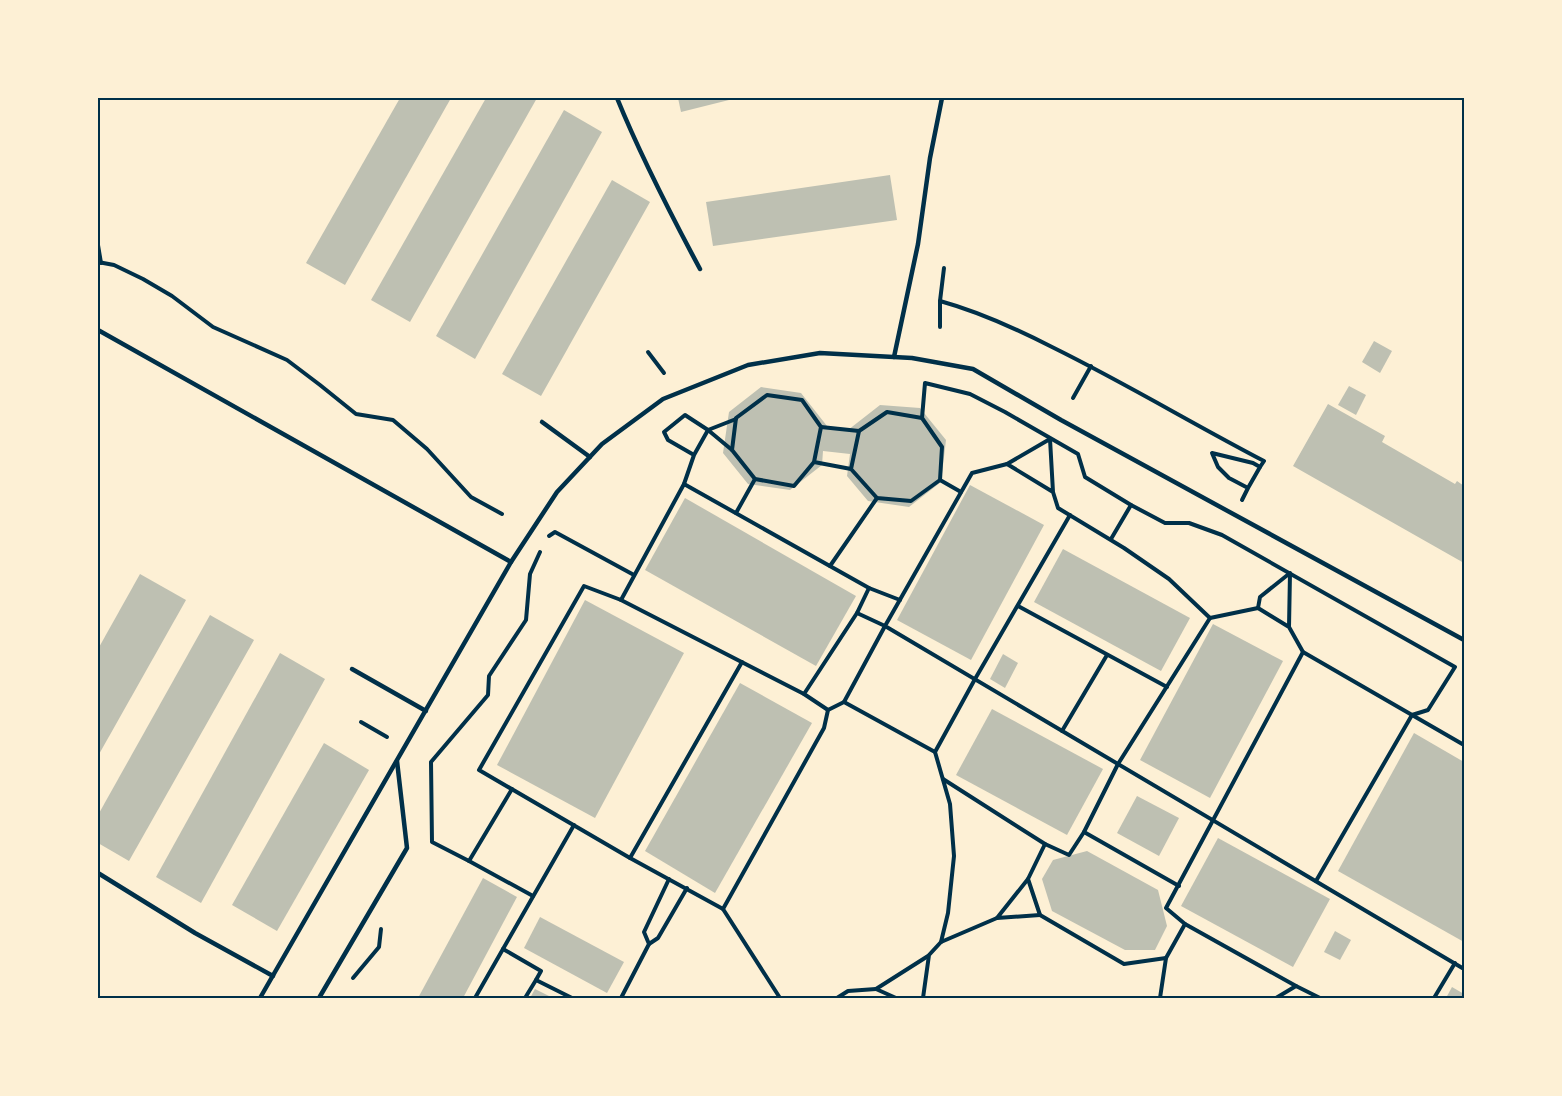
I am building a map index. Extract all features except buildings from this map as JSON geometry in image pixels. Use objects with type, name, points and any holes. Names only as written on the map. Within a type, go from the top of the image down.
[{"type":"lane","points":[[617,98],[659,192],[700,269]]},
{"type":"lane","points":[[894,357],[918,244],[930,159],[942,98]]},
{"type":"lane","points":[[98,330],[511,562]]},
{"type":"lane","points":[[260,999],[511,562],[557,492],[602,444],[663,399],[748,365],[820,353],[912,358],[973,369],[1060,420],[1464,640]]},
{"type":"lane","points":[[542,422],[590,457]]},
{"type":"lane","points":[[352,669],[426,711]]},
{"type":"lane","points":[[319,999],[407,848],[397,761]]},
{"type":"lane","points":[[98,873],[195,933],[273,976]]},
{"type":"path","points":[[98,244],[99,262],[114,265],[143,279],[172,296],[213,327],[287,360],[356,414],[393,420],[427,449],[471,497],[502,514]]},
{"type":"path","points":[[940,327],[944,268]]},
{"type":"path","points":[[940,301],[1010,326],[1091,366],[1210,433],[1264,460],[1242,500]]},
{"type":"path","points":[[648,352],[664,373]]},
{"type":"path","points":[[1073,398],[1091,366]]},
{"type":"path","points":[[940,480],[942,447],[922,418],[925,383],[970,394],[1005,412],[1078,454],[1085,477],[1131,505],[1165,523],[1189,523],[1222,535],[1455,667],[1428,710],[1412,715],[1316,881]]},
{"type":"path","points":[[621,600],[684,484],[694,455],[708,430],[736,418],[767,395],[802,400],[821,427],[814,462],[794,486],[755,479],[732,450],[708,430],[685,415],[664,432],[668,440],[694,455]]},
{"type":"path","points":[[821,427],[859,431],[887,412],[922,418]]},
{"type":"path","points":[[732,450],[736,418]]},
{"type":"path","points":[[851,469],[859,431]]},
{"type":"path","points":[[828,710],[844,702],[972,472],[1007,464],[1050,439]]},
{"type":"path","points":[[1050,439],[1053,492],[1058,508],[1111,539],[1169,579],[1210,618]]},
{"type":"path","points":[[1248,488],[1229,478],[1218,468],[1212,453],[1253,463],[1260,467]]},
{"type":"path","points":[[814,462],[851,469],[877,498],[911,501],[940,480]]},
{"type":"path","points":[[1007,464],[1053,492]]},
{"type":"path","points":[[736,513],[755,479]]},
{"type":"path","points":[[940,480],[961,492]]},
{"type":"path","points":[[684,484],[869,588],[900,600]]},
{"type":"path","points":[[830,566],[877,498]]},
{"type":"path","points":[[1111,539],[1131,505]]},
{"type":"path","points":[[935,752],[1070,515]]},
{"type":"path","points":[[547,537],[555,532],[634,575]]},
{"type":"path","points":[[533,897],[432,842],[431,762],[488,695],[489,676],[526,620],[530,574],[543,546]]},
{"type":"path","points":[[1258,608],[1260,597],[1290,573]]},
{"type":"path","points":[[1289,627],[1290,573]]},
{"type":"path","points":[[780,999],[723,909],[479,770],[584,586],[621,600],[804,694],[828,710]]},
{"type":"path","points":[[804,694],[857,613],[869,588]]},
{"type":"path","points":[[1018,606],[1167,687]]},
{"type":"path","points":[[943,779],[1045,844],[1069,855],[1084,832],[1118,764],[1210,618],[1258,608],[1289,627],[1303,652],[1464,745]]},
{"type":"path","points":[[857,613],[885,626],[1464,969]]},
{"type":"path","points":[[1303,652],[1166,908],[1185,924],[1320,999]]},
{"type":"path","points":[[1062,730],[1107,655]]},
{"type":"path","points":[[630,858],[742,662]]},
{"type":"path","points":[[844,702],[935,752],[950,804],[954,856],[948,913],[941,942]]},
{"type":"path","points":[[723,909],[824,728],[828,710]]},
{"type":"path","points":[[361,723],[387,737]]},
{"type":"path","points":[[468,861],[512,789]]},
{"type":"path","points":[[477,998],[574,825]]},
{"type":"path","points":[[1084,832],[1179,886]]},
{"type":"path","points":[[997,918],[1028,879],[1045,844]]},
{"type":"path","points":[[649,944],[644,932],[669,879]]},
{"type":"path","points":[[1028,879],[1040,915]]},
{"type":"path","points":[[621,999],[649,944],[658,938],[687,888]]},
{"type":"path","points":[[837,999],[848,992],[876,988],[929,955],[941,942],[997,918],[1040,915],[1124,964],[1166,958]]},
{"type":"path","points":[[1160,999],[1166,958],[1185,924]]},
{"type":"path","points":[[503,949],[541,971],[525,999]]},
{"type":"path","points":[[923,999],[929,955]]},
{"type":"path","points":[[1434,999],[1455,963]]},
{"type":"path","points":[[536,980],[572,999]]},
{"type":"path","points":[[1276,999],[1296,986]]},
{"type":"path","points":[[876,988],[896,999]]}]
